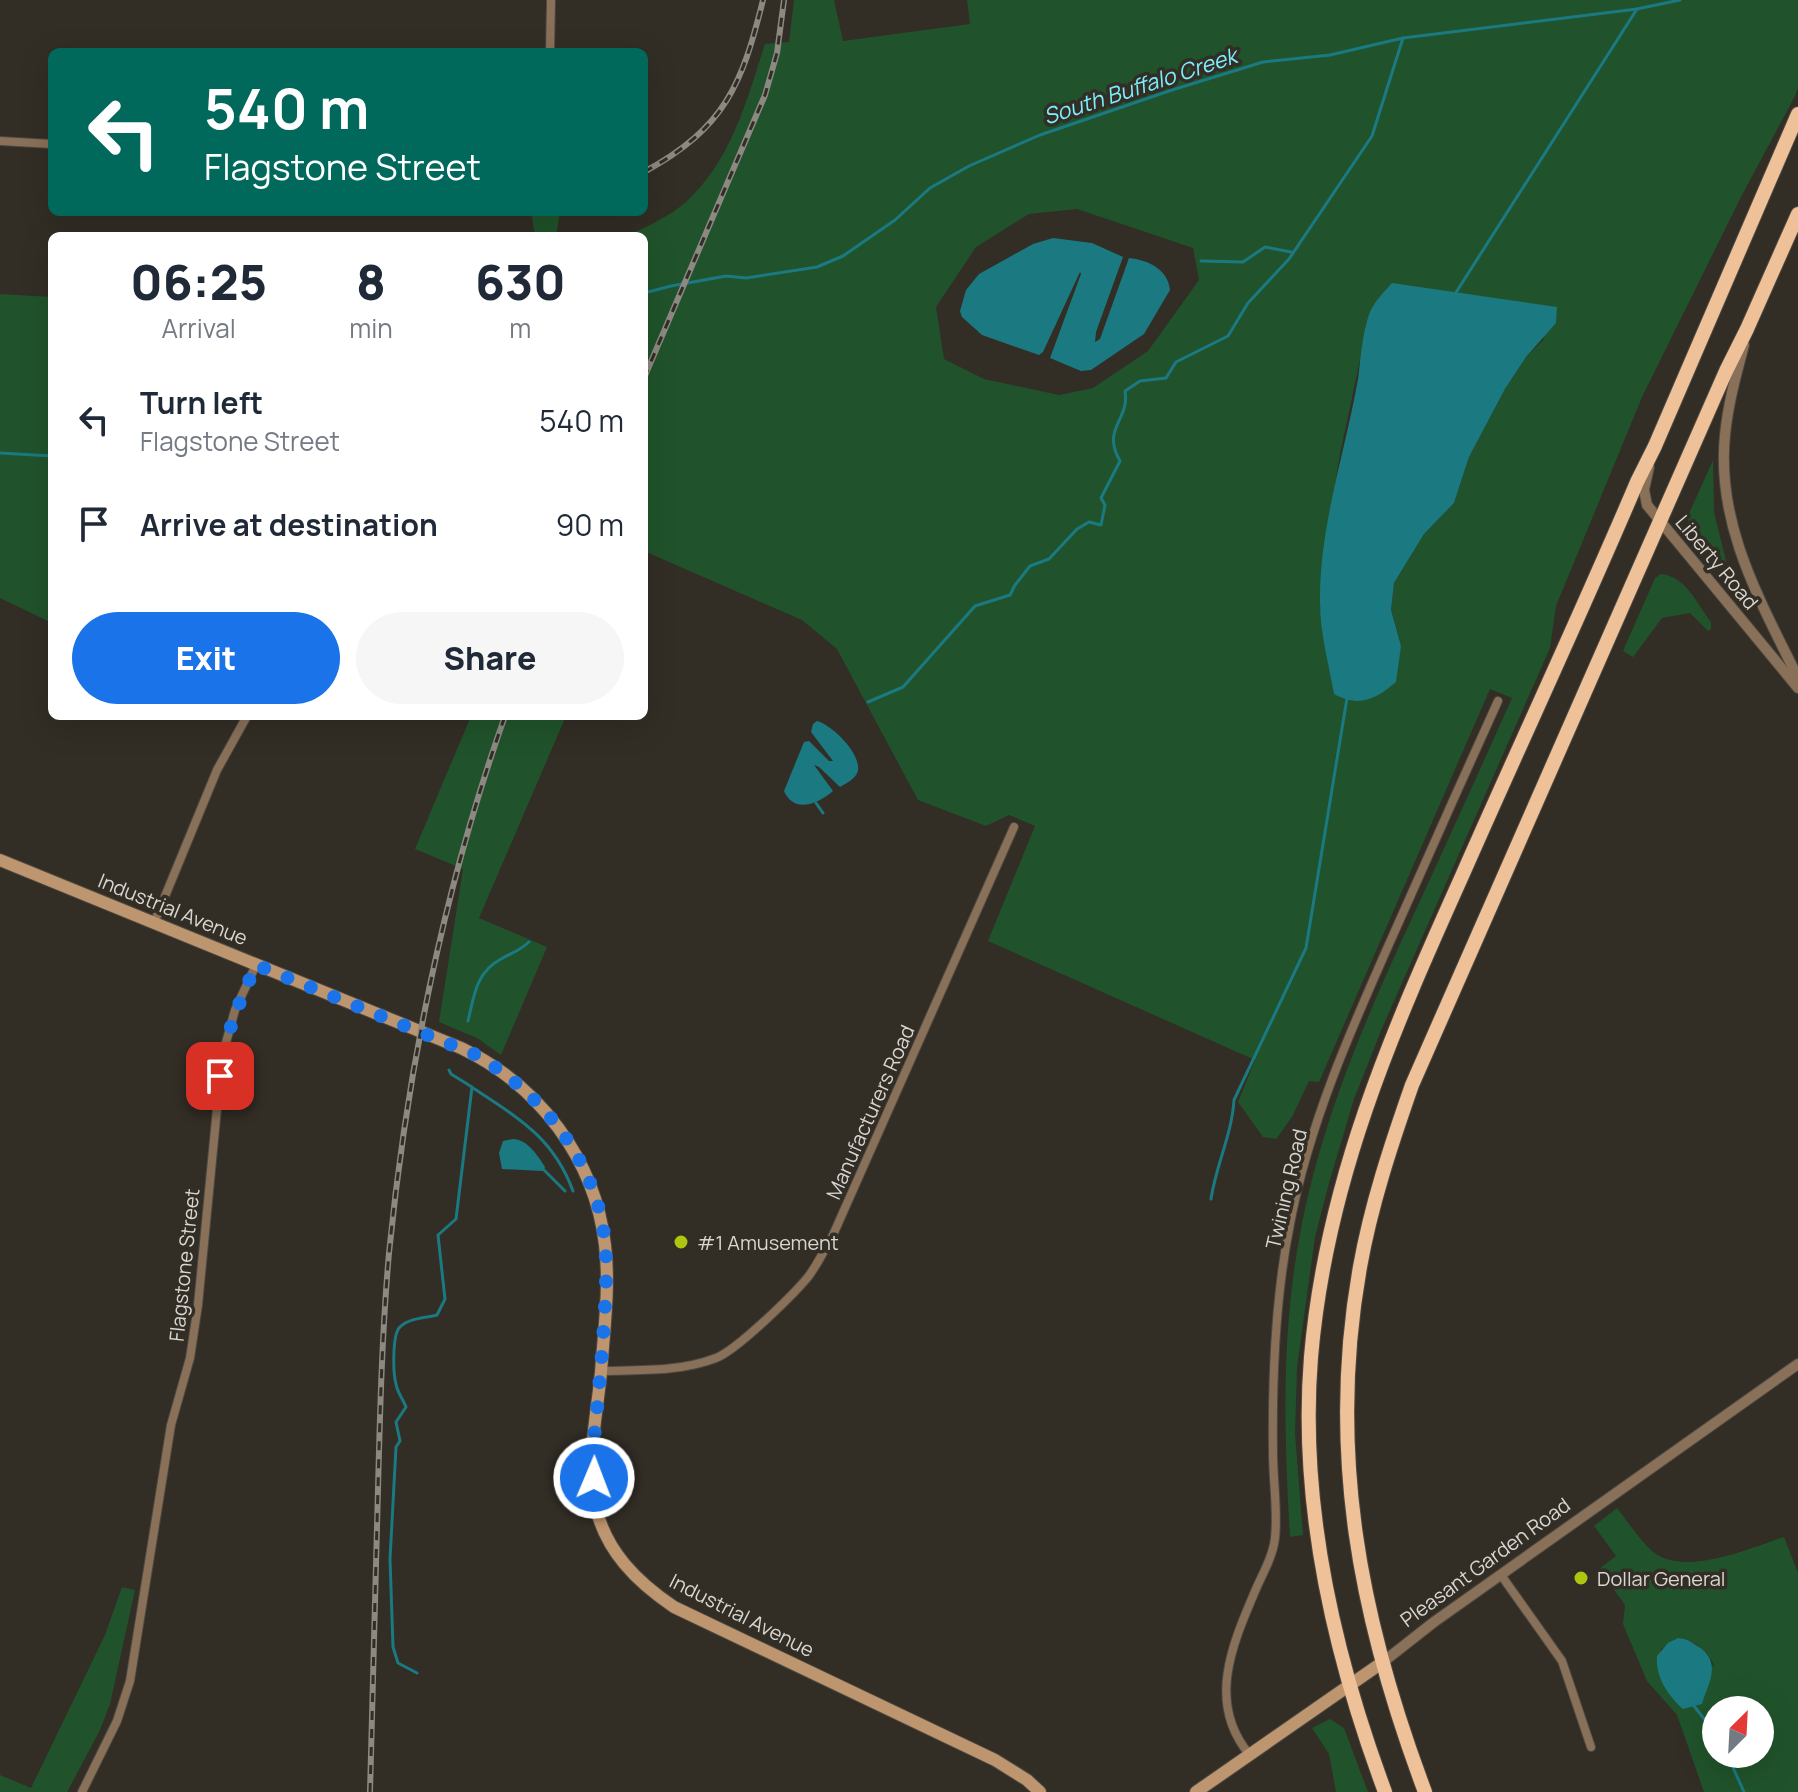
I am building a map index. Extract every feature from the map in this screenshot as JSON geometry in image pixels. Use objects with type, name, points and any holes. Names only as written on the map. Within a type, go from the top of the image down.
[{"type":"highway","points":[[1385,1792],[1349,1686],[1326,1589],[1314,1503],[1309,1420],[1316,1314],[1324,1254],[1340,1188],[1364,1111],[1400,1016],[1655,446],[1798,114]]},
{"type":"highway","points":[[1425,1792],[1401,1729],[1383,1662],[1365,1592],[1351,1514],[1346,1445],[1348,1377],[1360,1267],[1374,1206],[1412,1085],[1798,214]]},
{"type":"main road","name":"Industrial Avenue","points":[[0,860],[474,1054],[507,1075],[540,1104],[575,1152],[600,1213],[607,1269],[592,1457],[595,1504],[605,1533],[620,1559],[643,1586],[674,1607],[995,1760],[1040,1792]]},
{"type":"main road","name":"Pleasant Garden Road","points":[[1196,1792],[1383,1662]]},
{"type":"street","points":[[550,48],[551,0]]},
{"type":"street","points":[[0,141],[48,144]]},
{"type":"street","name":"Liberty Road","points":[[1747,329],[1729,405],[1723,476],[1734,538],[1798,678]]},
{"type":"street","name":"Liberty Road","points":[[1655,446],[1644,490],[1647,505],[1798,688]]},
{"type":"street","name":"Twining Road","points":[[1249,1754],[1235,1732],[1229,1714],[1226,1673],[1236,1635],[1267,1566],[1275,1539],[1274,1374],[1290,1224],[1310,1146],[1340,1059],[1498,701]]},
{"type":"street","points":[[154,923],[217,770],[245,720]]},
{"type":"street","name":"Manufacturers Road","points":[[601,1371],[694,1364],[720,1356],[760,1324],[809,1275],[833,1235],[1014,827]]},
{"type":"street","name":"Flagstone Street","points":[[82,1792],[117,1721],[130,1681],[171,1425],[190,1358],[198,1305],[222,1057],[235,1010],[256,965]]},
{"type":"street","name":"Pleasant Garden Road","points":[[1383,1662],[1798,1364]]},
{"type":"street","points":[[1501,1575],[1562,1661],[1591,1747]]},
{"type":"green space","points":[[794,0],[834,0],[843,41],[970,24],[967,0],[1798,0],[1798,88],[1795,96],[1642,397],[1556,606],[1550,648],[1383,1026],[1354,1099],[1315,1237],[1297,1367],[1295,1433],[1303,1535],[1290,1537],[1286,1385],[1294,1272],[1309,1192],[1333,1110],[1362,1031],[1512,698],[1490,689],[1319,1082],[1309,1081],[1292,1117],[1276,1139],[1263,1137],[1238,1102],[1255,1060],[988,941],[1035,826],[1009,815],[986,826],[918,800],[837,649],[802,620],[648,553],[648,232],[635,232],[686,202],[715,168],[736,129],[765,44],[789,42]],"holes":[[[1077,209],[1193,248],[1199,280],[1148,351],[1093,388],[1059,395],[984,379],[944,359],[936,307],[976,247],[1029,214]],[[1545,338],[1526,357],[1469,457],[1454,503],[1424,534],[1394,583],[1391,610],[1401,646],[1334,694],[1320,606],[1322,570],[1340,454],[1360,360]]]},
{"type":"green space","points":[[532,216],[559,216],[557,232],[534,232]]},
{"type":"green space","points":[[0,294],[48,297],[48,621],[0,598]]},
{"type":"green space","points":[[1713,460],[1714,512],[1729,573],[1700,540],[1687,518]]},
{"type":"green space","points":[[1661,574],[1684,585],[1711,622],[1711,629],[1708,631],[1690,613],[1662,618],[1633,657],[1623,651],[1655,578]]},
{"type":"green space","points":[[469,720],[564,720],[479,918],[547,947],[501,1055],[477,1038],[439,1022],[463,869],[415,849]]},
{"type":"green space","points":[[1617,1508],[1652,1551],[1665,1559],[1681,1562],[1717,1558],[1784,1537],[1798,1573],[1798,1792],[1704,1792],[1677,1715],[1647,1681],[1623,1624],[1625,1605],[1599,1569],[1616,1556],[1594,1526]],"holes":[[[1678,1638],[1700,1647],[1714,1666],[1660,1650]]]},
{"type":"green space","points":[[122,1587],[135,1590],[110,1704],[100,1730],[67,1792],[0,1792],[0,1775],[31,1788],[105,1635]]},
{"type":"green space","points":[[1330,1719],[1344,1728],[1368,1792],[1336,1792],[1329,1754],[1312,1728]]},
{"type":"water","points":[[1053,238],[1092,243],[1123,257],[1095,342],[1100,339],[1129,258],[1156,267],[1168,283],[1170,290],[1144,334],[1091,370],[1081,371],[1050,358],[1080,272],[1039,355],[982,335],[962,317],[960,311],[966,290],[979,274],[1033,244]]},
{"type":"water","points":[[1392,283],[1557,307],[1556,323],[1526,357],[1505,389],[1469,457],[1454,503],[1424,534],[1394,583],[1391,610],[1401,646],[1396,682],[1374,697],[1359,701],[1334,694],[1321,626],[1321,575],[1328,518],[1353,407],[1365,328],[1372,308]]},
{"type":"water","points":[[817,721],[847,744],[857,760],[858,768],[855,777],[840,787],[814,765],[833,791],[814,803],[800,805],[788,798],[784,791],[804,742],[809,741],[829,761],[833,761],[811,732]]},
{"type":"water","points":[[513,1139],[532,1149],[545,1167],[543,1171],[502,1169],[499,1153],[503,1141]]},
{"type":"water","points":[[1678,1638],[1688,1640],[1708,1655],[1712,1668],[1702,1704],[1683,1709],[1664,1685],[1658,1671],[1657,1656],[1668,1643]]},
{"type":"waterway","name":"South Buffalo Creek","points":[[648,292],[726,276],[746,278],[817,267],[843,256],[895,220],[930,188],[969,166],[1040,135],[1263,62],[1330,55],[1403,38],[1637,9],[1680,0]]},
{"type":"waterway","points":[[1455,294],[1637,9]]},
{"type":"waterway","points":[[868,702],[903,687],[975,606],[1010,595],[1030,566],[1049,559],[1077,529],[1089,522],[1101,525],[1105,505],[1101,498],[1120,461],[1113,440],[1124,410],[1125,391],[1140,381],[1166,378],[1176,362],[1228,336],[1248,303],[1289,259],[1372,136],[1403,38]]},
{"type":"waterway","points":[[1201,261],[1243,262],[1265,247],[1291,252]]},
{"type":"waterway","name":"South Buffalo Creek","points":[[0,453],[48,456]]},
{"type":"waterway","points":[[1211,1199],[1234,1100],[1306,948],[1347,698]]},
{"type":"waterway","points":[[816,803],[823,813]]},
{"type":"waterway","points":[[468,1021],[474,994],[486,971],[529,942]]},
{"type":"waterway","points":[[417,1673],[398,1663],[393,1647],[390,1559],[396,1447],[400,1441],[396,1422],[406,1407],[397,1387],[394,1354],[400,1327],[412,1320],[437,1315],[445,1299],[438,1235],[456,1219],[472,1087],[449,1070]]},
{"type":"waterway","points":[[473,1088],[532,1130],[555,1156],[573,1191]]},
{"type":"waterway","points":[[542,1168],[565,1191]]},
{"type":"waterway","points":[[1694,1706],[1702,1716]]},
{"type":"waterway","points":[[1733,1768],[1744,1792]]},
{"type":"railway","points":[[648,170],[694,139],[726,101],[747,57],[763,0]]},
{"type":"railway","points":[[648,369],[765,95],[777,53],[784,0]]},
{"type":"railway","points":[[370,1792],[382,1371],[389,1253],[397,1185],[418,1049],[446,914],[483,781],[504,720]]},
{"type":"place","name":"#1 Amusement","points":[[681,1242]]},
{"type":"place","name":"Dollar General","points":[[1581,1578]]},
{"type":"route","points":[[220,1076],[235,1010],[256,965],[474,1054],[507,1075],[540,1104],[583,1167],[600,1213],[605,1245],[606,1292],[592,1457],[594,1478]]}]
